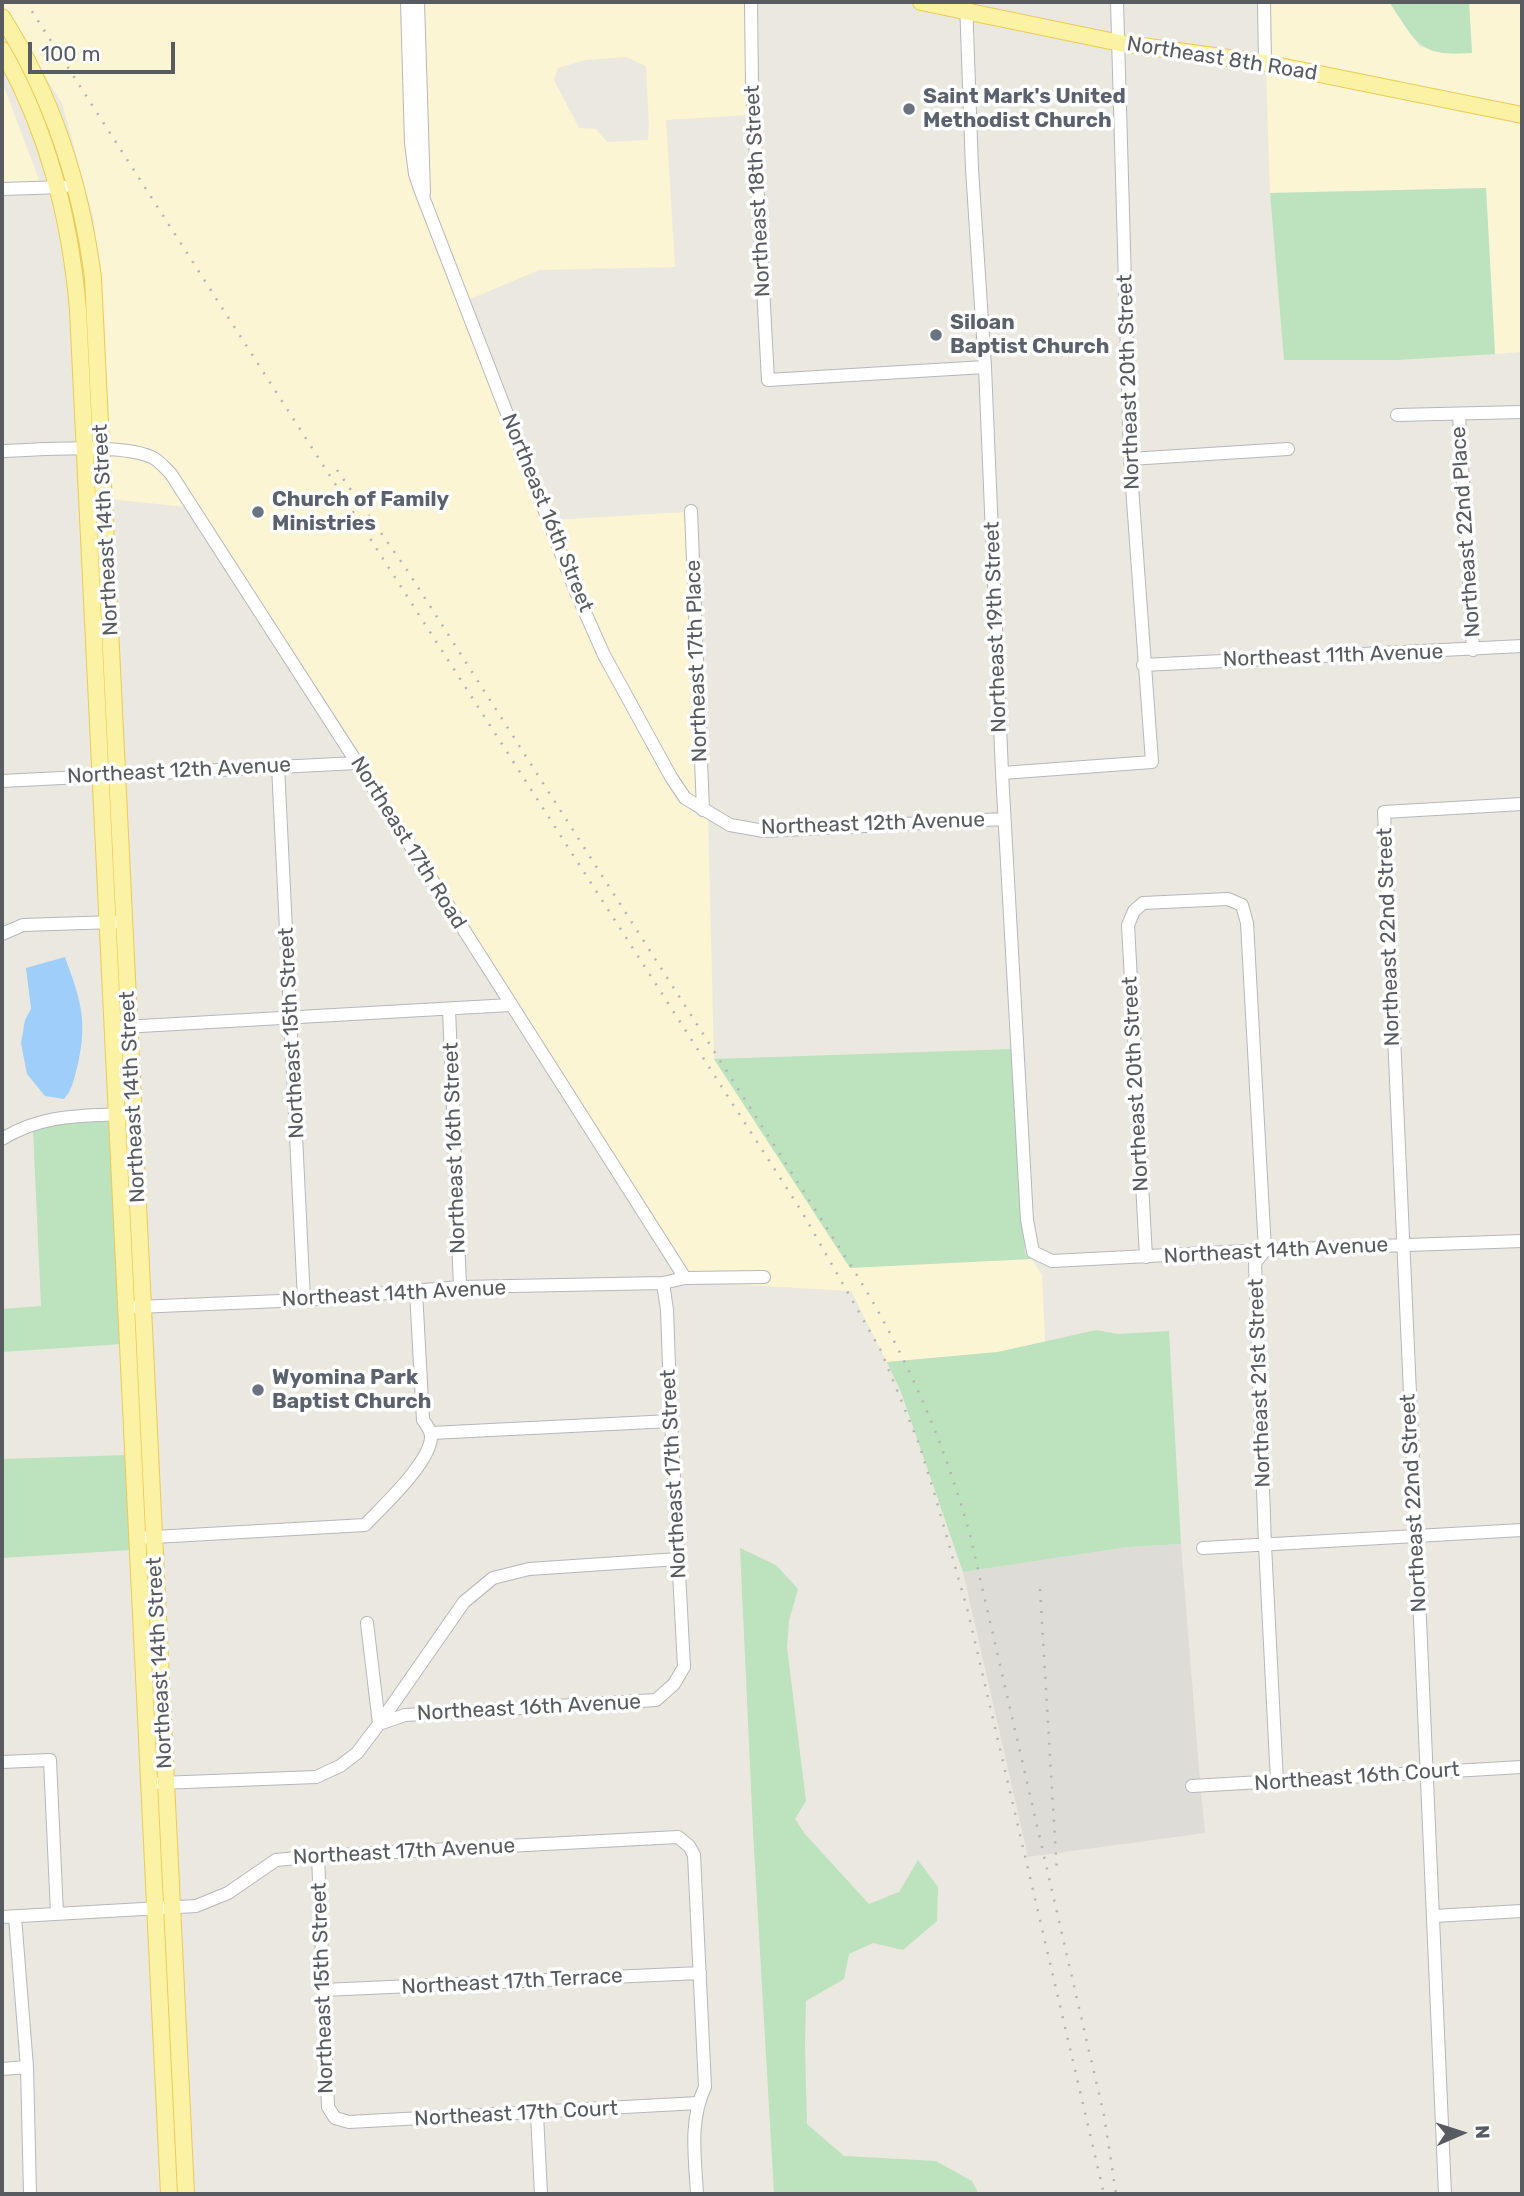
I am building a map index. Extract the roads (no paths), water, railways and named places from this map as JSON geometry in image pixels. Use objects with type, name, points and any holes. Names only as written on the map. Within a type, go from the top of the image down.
[{"type":"main road","name":"Northeast 8th Road","points":[[921,2],[966,6],[1120,44],[1265,64],[1522,115]]},
{"type":"main road","name":"Northeast 14th Street","points":[[2,17],[28,62],[55,121],[77,186],[93,278],[186,2194]]},
{"type":"main road","name":"Northeast 14th Street","points":[[4,58],[41,132],[59,187],[76,281],[169,2194]]},
{"type":"street","name":"Northeast 18th Street","points":[[751,2],[752,85],[768,380],[985,367]]},
{"type":"street","name":"Northeast 20th Street","points":[[1002,773],[1152,762],[1130,459],[1117,2]]},
{"type":"street","points":[[1264,2],[1265,64]]},
{"type":"street","name":"Northeast 16th Street","points":[[412,6],[417,134],[425,197],[439,241],[547,519],[604,655],[671,777],[685,798],[703,810]]},
{"type":"street","name":"Northeast 19th Street","points":[[966,6],[972,169],[985,367],[1004,819],[1027,1220],[1033,1252]]},
{"type":"street","points":[[4,58],[28,62]]},
{"type":"street","points":[[2,190],[77,186]]},
{"type":"street","points":[[1397,415],[1522,412]]},
{"type":"street","name":"Northeast 22nd Place","points":[[1459,415],[1473,650]]},
{"type":"street","points":[[2,451],[102,448]]},
{"type":"street","name":"Northeast 17th Road","points":[[102,448],[154,458],[171,474],[685,1278]]},
{"type":"street","points":[[1130,459],[1289,449]]},
{"type":"street","name":"Northeast 17th Place","points":[[691,511],[703,810]]},
{"type":"street","name":"Northeast 11th Avenue","points":[[1143,665],[1522,646]]},
{"type":"street","name":"Northeast 12th Avenue","points":[[2,781],[357,763]]},
{"type":"street","name":"Northeast 15th Street","points":[[278,766],[304,1300]]},
{"type":"street","name":"Northeast 22nd Street","points":[[1445,2194],[1401,1245],[1384,812],[1522,804]]},
{"type":"street","name":"Northeast 12th Avenue","points":[[703,810],[730,825],[764,831],[1004,819]]},
{"type":"street","name":"Northeast 20th Street","points":[[1146,1257],[1128,925],[1134,911],[1143,903],[1228,899],[1242,905]]},
{"type":"street","name":"Northeast 21st Street","points":[[1242,905],[1247,923],[1265,1250],[1255,1262],[1277,1782]]},
{"type":"street","points":[[2,934],[23,925],[125,921]]},
{"type":"street","points":[[113,1027],[510,1005]]},
{"type":"street","name":"Northeast 16th Street","points":[[449,1009],[460,1287]]},
{"type":"street","points":[[2,1139],[50,1118],[134,1113]]},
{"type":"street","name":"Northeast 14th Avenue","points":[[1033,1252],[1052,1261],[1522,1241]]},
{"type":"street","points":[[663,1283],[685,1278],[764,1277]]},
{"type":"street","name":"Northeast 14th Avenue","points":[[126,1307],[304,1300],[460,1287],[663,1283]]},
{"type":"street","name":"Northeast 17th Street","points":[[663,1283],[667,1310],[684,1667],[674,1684]]},
{"type":"street","points":[[137,1538],[365,1525],[402,1487],[429,1450],[431,1433],[423,1420],[416,1291]]},
{"type":"street","points":[[431,1433],[671,1421]]},
{"type":"street","points":[[1203,1548],[1522,1530]]},
{"type":"street","points":[[149,1783],[316,1777],[340,1766],[357,1753],[464,1602],[493,1578],[529,1569],[678,1559]]},
{"type":"street","points":[[367,1623],[379,1724]]},
{"type":"street","name":"Northeast 16th Avenue","points":[[379,1724],[405,1715],[656,1700],[674,1684]]},
{"type":"street","points":[[2,1762],[50,1760],[57,1914]]},
{"type":"street","name":"Northeast 16th Court","points":[[1192,1786],[1522,1767]]},
{"type":"street","name":"Northeast 17th Avenue","points":[[8,1917],[196,1906],[228,1893],[276,1860],[678,1837],[689,1846],[694,1855],[700,1973]]},
{"type":"street","name":"Northeast 15th Street","points":[[318,1856],[328,2108],[335,2118]]},
{"type":"street","points":[[1434,1916],[1522,1911]]},
{"type":"street","points":[[8,1917],[27,2067],[30,2194]]},
{"type":"street","points":[[697,2194],[694,2125],[698,2103],[705,2087],[700,1973]]},
{"type":"street","name":"Northeast 17th Terrace","points":[[323,1990],[700,1973]]},
{"type":"street","points":[[2,2069],[27,2067]]},
{"type":"street","name":"Northeast 17th Court","points":[[335,2118],[349,2122],[537,2114],[698,2103]]},
{"type":"street","points":[[537,2114],[541,2194]]},
{"type":"water","points":[[65,957],[81,1009],[82,1034],[74,1079],[64,1099],[45,1096],[27,1074],[21,1043],[25,1020],[31,1009],[26,968]]},
{"type":"railway","points":[[26,2],[802,1212],[881,1351],[919,1444],[968,1612],[1104,2194]]},
{"type":"railway","points":[[337,470],[407,570],[855,1272],[891,1335],[922,1399],[936,1432],[970,1535],[1104,2115],[1116,2194]]},
{"type":"railway","points":[[1040,1589],[1057,1873]]},
{"type":"place","name":"Saint Mark's United Methodist Church","points":[[909,109]]},
{"type":"place","name":"Siloan Baptist Church","points":[[936,335]]},
{"type":"place","name":"Church of Family Ministries","points":[[258,512]]},
{"type":"place","name":"Wyomina Park Baptist Church","points":[[258,1390]]}]
